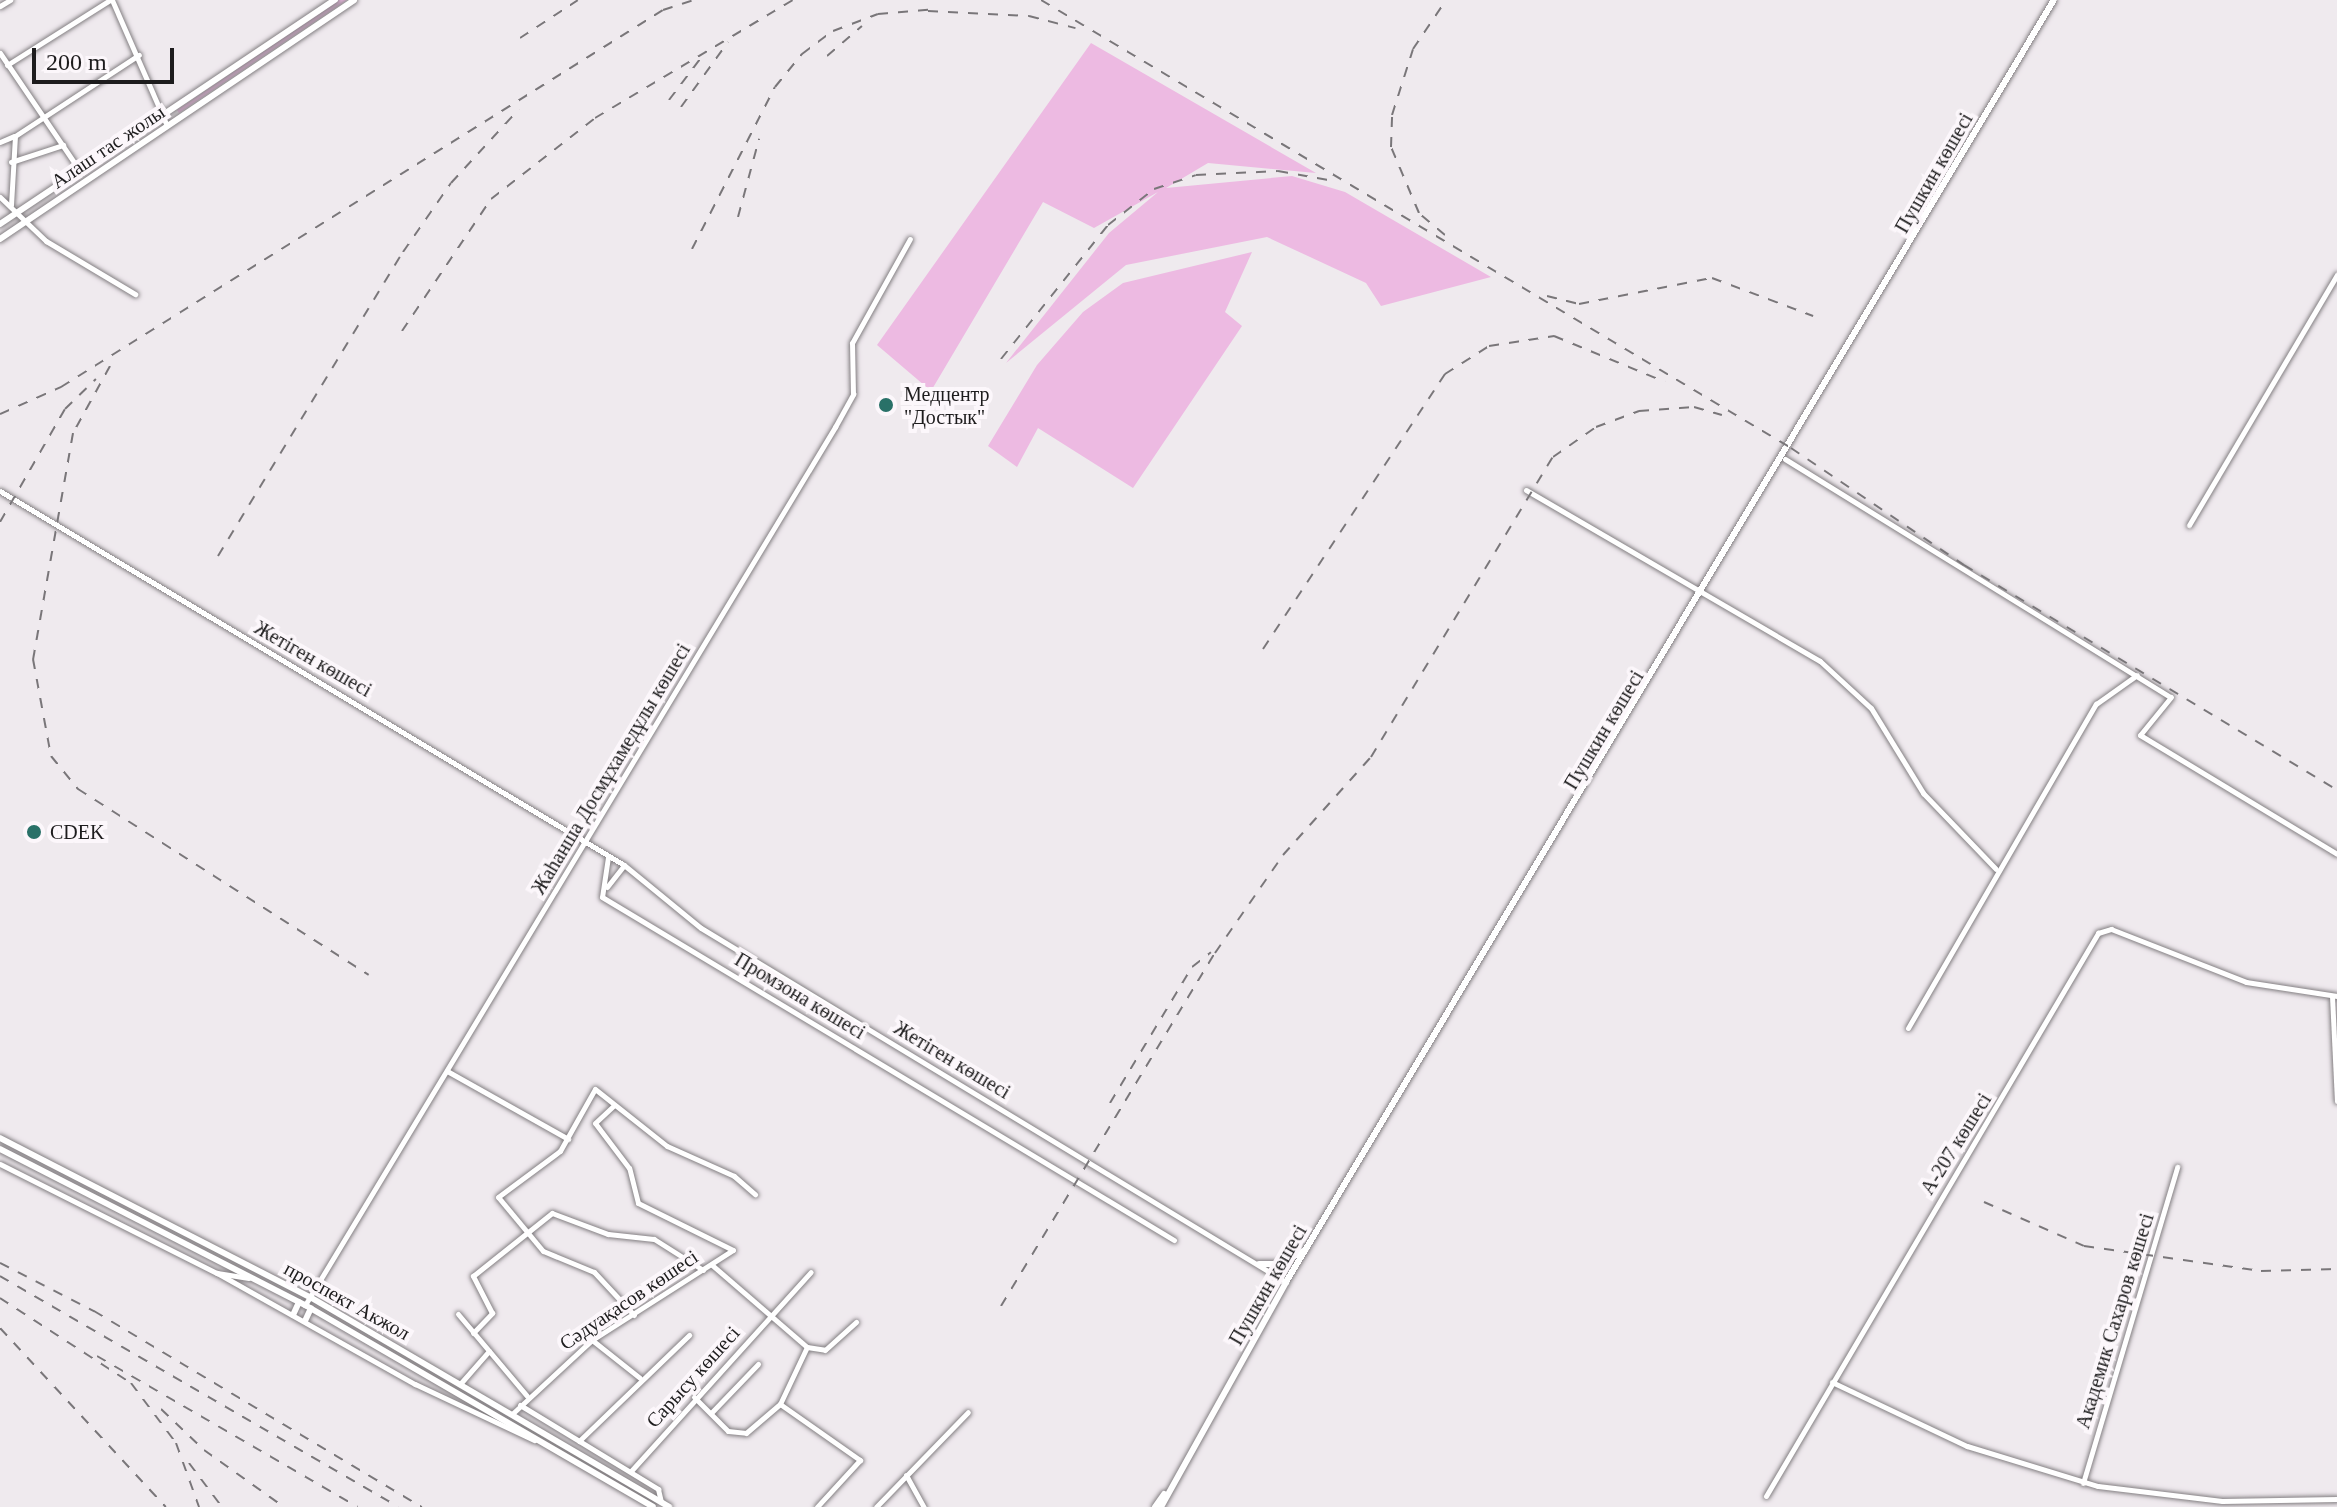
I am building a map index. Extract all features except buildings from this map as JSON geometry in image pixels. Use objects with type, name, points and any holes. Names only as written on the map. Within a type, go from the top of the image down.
[{"type":"main road","name":"Алаш тас жолы","points":[[0,224],[335,0]]},
{"type":"main road","name":"Алаш тас жолы","points":[[0,239],[354,0]]},
{"type":"main road","name":"Пушкин көшесі","points":[[1178,1475],[1286,1282],[1706,592],[2054,0]]},
{"type":"main road","name":"проспект Акжол","points":[[0,1138],[310,1297],[669,1507]]},
{"type":"main road","name":"проспект Акжол","points":[[0,1149],[305,1305],[653,1507]]},
{"type":"main road","points":[[52,1176],[56,1167]]},
{"type":"main road","points":[[1259,1264],[1280,1264],[1308,1248]]},
{"type":"main road","points":[[293,1315],[305,1305]]},
{"type":"main road","points":[[305,1305],[305,1321]]},
{"type":"main road","points":[[1155,1507],[1178,1475]]},
{"type":"main road","points":[[1161,1507],[1178,1475]]},
{"type":"street","points":[[0,6],[10,0]]},
{"type":"street","points":[[7,65],[111,0],[139,55],[167,126]]},
{"type":"street","points":[[0,53],[40,120],[64,145],[80,171]]},
{"type":"street","points":[[0,142],[15,136],[139,55]]},
{"type":"street","points":[[11,205],[11,162],[15,136]]},
{"type":"street","points":[[11,162],[64,145]]},
{"type":"street","points":[[0,197],[27,221],[135,294]]},
{"type":"street","name":"Жаһанша Досмұхамедұлы көшесі","points":[[305,1305],[835,427],[853,394],[852,343],[910,239]]},
{"type":"street","points":[[2189,525],[2337,276]]},
{"type":"street","points":[[1785,459],[2171,697],[2140,735],[2337,854]]},
{"type":"street","points":[[1526,490],[1820,661],[1871,708],[1923,793],[1996,869]]},
{"type":"street","name":"Жетіген көшесі","points":[[0,491],[584,845],[624,865],[701,928],[1286,1282]]},
{"type":"street","points":[[1908,1028],[1996,869],[2096,704],[2137,675]]},
{"type":"street","points":[[607,887],[608,857]]},
{"type":"street","points":[[607,887],[624,865]]},
{"type":"street","name":"Промзона көшесі","points":[[607,887],[602,897],[1174,1240]]},
{"type":"street","name":"А-207 көшесі","points":[[1766,1496],[2098,933],[2111,929],[2208,971],[2335,996]]},
{"type":"street","points":[[2335,996],[2337,1101]]},
{"type":"street","points":[[447,1071],[568,1139]]},
{"type":"street","points":[[634,1315],[600,1276],[550,1255],[524,1232],[498,1197],[568,1139],[595,1089],[667,1146],[734,1176],[755,1194]]},
{"type":"street","points":[[583,1114],[595,1123],[614,1105]]},
{"type":"street","name":"Сәдуақасов көшесі","points":[[512,1414],[527,1396],[592,1340],[733,1250],[638,1203],[629,1168],[595,1123]]},
{"type":"street","points":[[0,1164],[217,1273],[534,1440]]},
{"type":"street","name":"Академик Сахаров көшесі","points":[[2083,1483],[2177,1167]]},
{"type":"street","points":[[473,1333],[492,1313],[473,1276],[524,1232],[552,1213],[608,1234],[654,1239],[703,1270]]},
{"type":"street","points":[[711,1264],[776,1314],[807,1347],[825,1350],[856,1322]]},
{"type":"street","name":"Сарысу көшесі","points":[[631,1471],[694,1397],[776,1314],[811,1272]]},
{"type":"street","points":[[217,1273],[257,1280]]},
{"type":"street","points":[[458,1314],[527,1396]]},
{"type":"street","points":[[579,1441],[640,1378],[689,1335]]},
{"type":"street","points":[[592,1340],[640,1378]]},
{"type":"street","points":[[694,1397],[728,1431],[746,1433],[780,1404],[807,1347]]},
{"type":"street","points":[[460,1384],[489,1351]]},
{"type":"street","points":[[711,1413],[758,1364]]},
{"type":"street","points":[[1832,1382],[1967,1446],[2083,1483],[2222,1501],[2337,1499]]},
{"type":"street","points":[[780,1404],[860,1460],[817,1507]]},
{"type":"street","points":[[520,1405],[658,1489],[661,1502]]},
{"type":"street","points":[[876,1507],[968,1412]]},
{"type":"street","points":[[906,1475],[924,1507]]},
{"type":"shaded area","points":[[339,0],[347,0],[179,113],[177,110]]},
{"type":"shaded area","points":[[1091,43],[1316,173],[1208,163],[1166,188],[1292,176],[1345,192],[1491,277],[1381,306],[1366,283],[1267,237],[1126,265],[1006,363],[1109,233],[1158,192],[1094,228],[1043,202],[931,391],[877,345]]},
{"type":"shaded area","points":[[1252,252],[1225,312],[1242,326],[1133,488],[1038,428],[1017,467],[988,446],[1037,365],[1083,312],[1123,283]]},
{"type":"railway","points":[[520,38],[578,0]]},
{"type":"railway","points":[[0,414],[61,387],[663,10],[694,0]]},
{"type":"railway","points":[[402,331],[491,199],[595,118],[793,0]]},
{"type":"railway","points":[[1041,0],[1791,448],[1964,565],[2337,790]]},
{"type":"railway","points":[[1445,235],[1419,213],[1391,147],[1392,115],[1413,49],[1446,0]]},
{"type":"railway","points":[[692,249],[775,87],[802,54],[833,31],[878,14],[937,9]]},
{"type":"railway","points":[[928,11],[1029,16],[1075,28]]},
{"type":"railway","points":[[827,56],[862,26]]},
{"type":"railway","points":[[681,107],[728,42]]},
{"type":"railway","points":[[669,100],[700,59]]},
{"type":"railway","points":[[218,556],[403,252],[451,183],[519,109]]},
{"type":"railway","points":[[738,217],[759,139]]},
{"type":"railway","points":[[1001,359],[1108,225],[1154,189],[1196,175],[1278,171],[1328,180]]},
{"type":"railway","points":[[1547,296],[1579,304],[1712,278],[1813,316]]},
{"type":"railway","points":[[1263,649],[1445,374],[1489,346],[1554,336],[1665,382]]},
{"type":"railway","points":[[110,366],[73,433],[33,659],[51,756],[78,789],[369,975]]},
{"type":"railway","points":[[0,522],[65,409],[96,379]]},
{"type":"railway","points":[[1001,1306],[1215,953],[1283,855],[1371,757],[1553,457],[1596,427],[1639,411],[1694,407],[1722,415]]},
{"type":"railway","points":[[1110,1103],[1192,967],[1211,952]]},
{"type":"railway","points":[[1984,1202],[2084,1246],[2261,1271],[2337,1269]]},
{"type":"railway","points":[[0,1263],[94,1311],[422,1507]]},
{"type":"railway","points":[[0,1276],[398,1507]]},
{"type":"railway","points":[[0,1298],[131,1383],[176,1443],[199,1507]]},
{"type":"railway","points":[[0,1328],[166,1507]]},
{"type":"railway","points":[[97,1356],[357,1507]]},
{"type":"railway","points":[[161,1409],[204,1450],[284,1507]]},
{"type":"railway","points":[[189,1463],[222,1507]]},
{"type":"place","name":"Медцентр \"Достык\"","points":[[886,405]]},
{"type":"place","name":"CDEK","points":[[34,832]]}]
